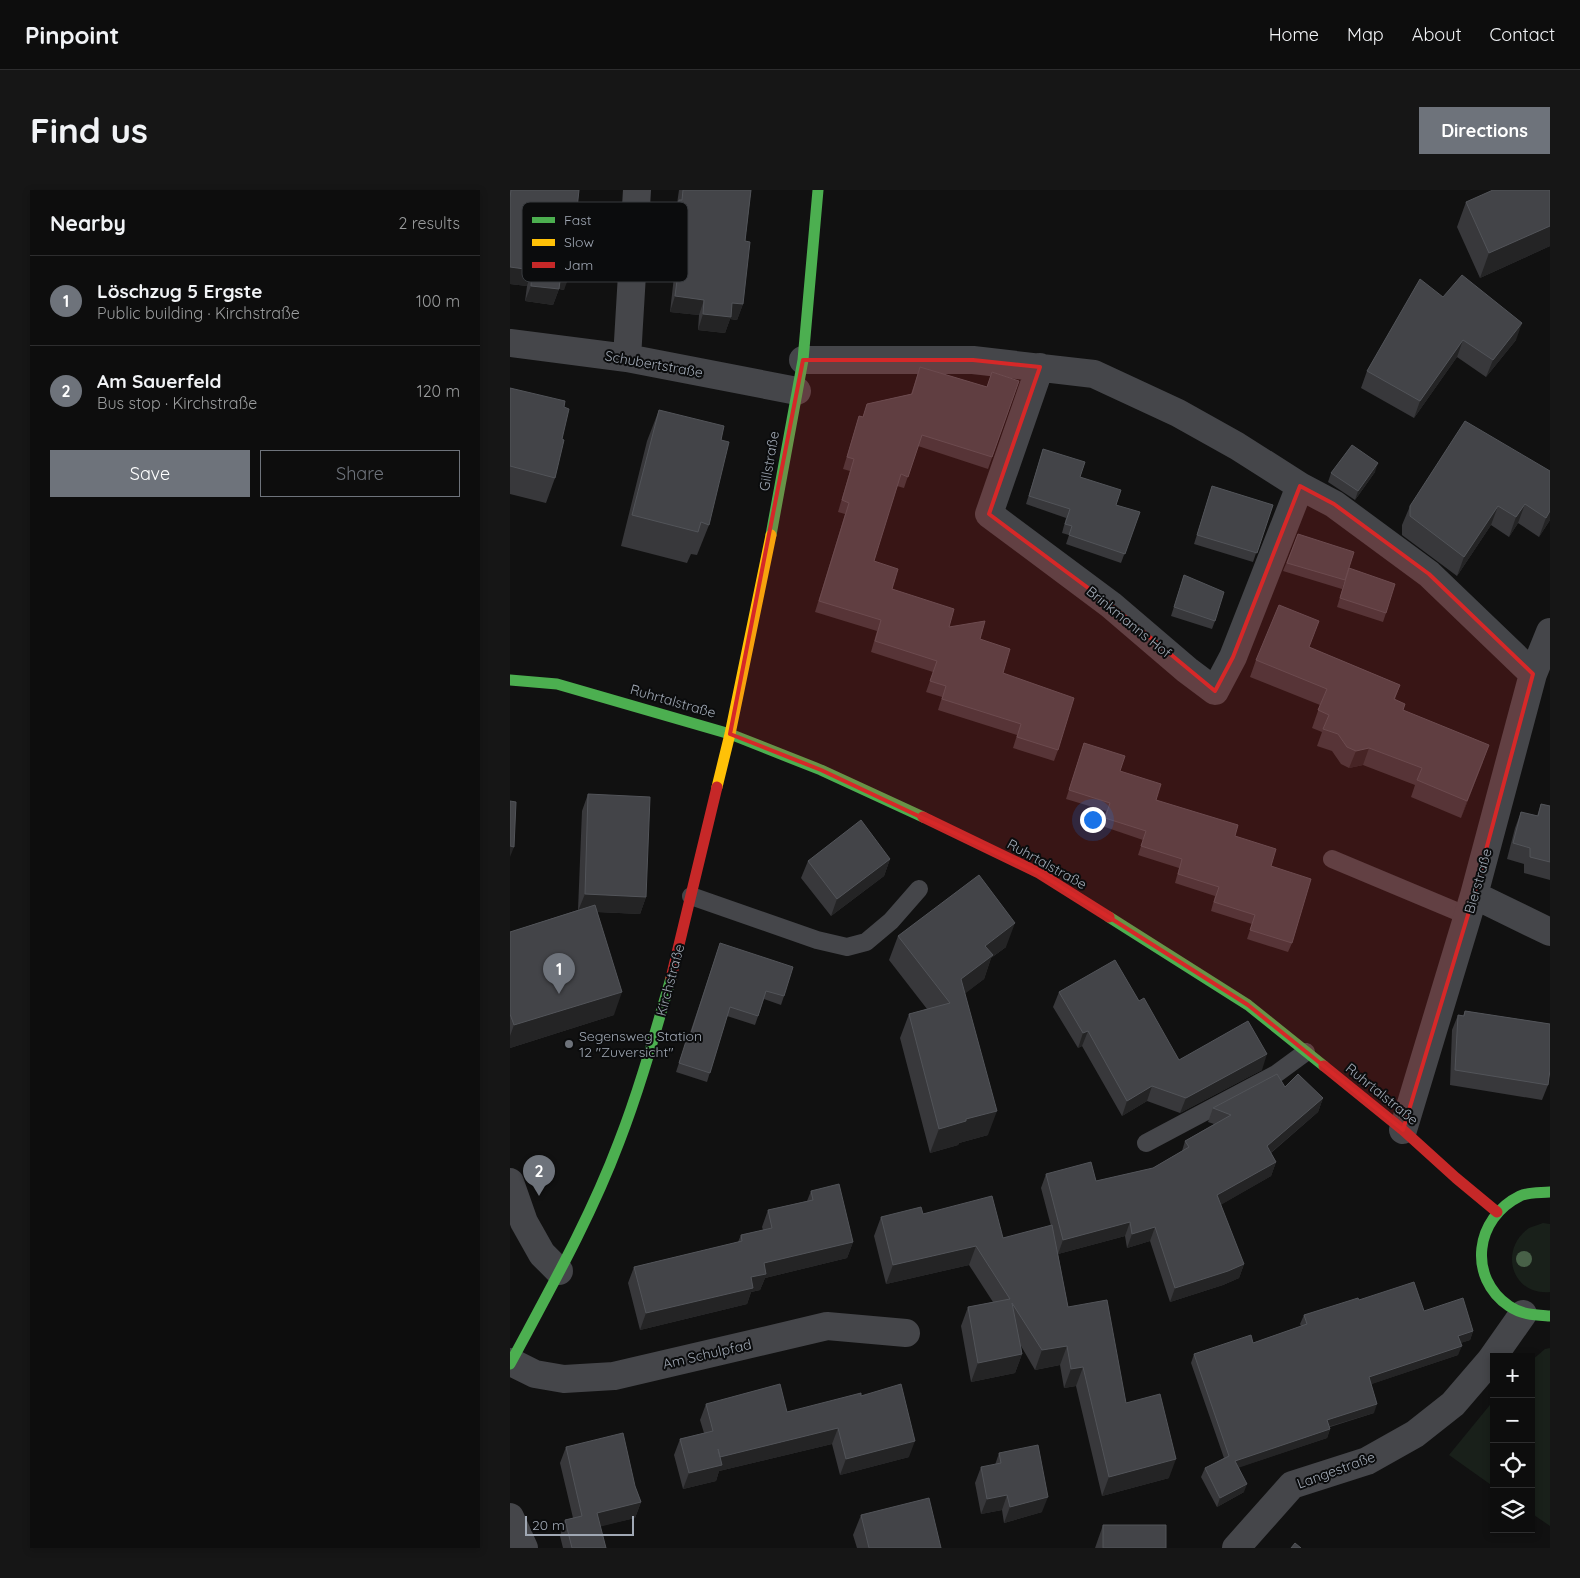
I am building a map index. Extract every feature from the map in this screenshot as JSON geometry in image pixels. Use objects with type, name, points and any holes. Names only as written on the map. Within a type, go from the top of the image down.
[{"type":"main road","name":"Gillstraße","points":[[730,734],[768,554],[803,360],[818,190]]},
{"type":"main road","name":"Ruhrtalstraße","points":[[510,680],[557,684],[730,734],[821,770],[1039,873],[1248,1005],[1403,1130],[1496,1212]]},
{"type":"main road","name":"Kirchstraße","points":[[510,1363],[588,1215],[619,1144],[650,1054],[672,976],[730,734]]},
{"type":"main road","points":[[1550,1192],[1523,1195],[1496,1212],[1484,1233],[1480,1258],[1486,1281],[1502,1301],[1523,1314],[1541,1317],[1550,1316]]},
{"type":"street","points":[[627,358],[632,282]]},
{"type":"street","name":"Schubertstraße","points":[[510,343],[627,358],[797,391]]},
{"type":"street","points":[[803,360],[973,360],[1094,374],[1178,413],[1237,446],[1300,486],[1334,504],[1429,574],[1533,674]]},
{"type":"street","name":"Brinkmanns Hof","points":[[1040,367],[989,514],[1111,605],[1187,670],[1215,690],[1233,657],[1300,486]]},
{"type":"street","name":"Bierstraße","points":[[1403,1130],[1471,906],[1533,674],[1550,632]]},
{"type":"street","points":[[1471,906],[1550,932]]},
{"type":"street","points":[[510,1182],[524,1222],[542,1254],[559,1271]]},
{"type":"street","name":"Langestraße","points":[[1236,1548],[1292,1485],[1367,1461],[1416,1434],[1453,1404],[1490,1361],[1523,1314]]},
{"type":"street","name":"Am Schulpfad","points":[[510,1363],[535,1374],[564,1379],[604,1377],[827,1326],[906,1334]]},
{"type":"street","points":[[510,1517],[524,1548]]},
{"type":"lane","points":[[1332,859],[1471,906]]},
{"type":"lane","points":[[691,896],[817,940],[847,947],[866,942],[891,921],[918,889]]},
{"type":"lane","points":[[1146,1143],[1276,1074],[1306,1052]]},
{"type":"highlighted area","points":[[803,360],[973,360],[1040,367],[989,514],[1111,605],[1215,691],[1233,657],[1300,486],[1334,504],[1429,574],[1533,674],[1474,895],[1403,1130],[1248,1005],[1039,873],[821,770],[730,734]]},
{"type":"shaded area","points":[[1543,1223],[1550,1224],[1550,1292],[1537,1291],[1526,1287],[1518,1279],[1512,1259],[1519,1237],[1529,1228]]},
{"type":"shaded area","points":[[1550,1348],[1550,1526],[1535,1516],[1535,1358],[1545,1349]]},
{"type":"shaded area","points":[[1490,1405],[1490,1484],[1449,1455]]},
{"type":"building","points":[[511,190],[579,190],[578,202],[522,202],[522,269],[510,267]]},
{"type":"building","points":[[683,190],[751,190],[745,241],[750,242],[743,304],[732,303],[731,317],[703,314],[704,300],[675,296],[677,282],[688,282],[688,202],[679,202],[679,200],[682,200]]},
{"type":"building","points":[[1493,190],[1550,190],[1550,226],[1489,253],[1466,202]]},
{"type":"building","points":[[1462,275],[1522,323],[1493,360],[1463,340],[1420,401],[1367,371],[1420,279],[1443,297]]},
{"type":"building","points":[[531,282],[560,282],[559,289],[531,286]]},
{"type":"building","points":[[920,367],[987,387],[992,372],[1019,381],[992,457],[922,435],[908,477],[901,474],[874,561],[898,569],[892,589],[954,609],[949,627],[985,621],[980,639],[1010,649],[1003,673],[1074,698],[1058,750],[1017,737],[1021,724],[942,699],[946,686],[930,681],[937,661],[875,641],[881,620],[819,601],[849,503],[842,500],[854,459],[847,457],[859,416],[863,417],[867,404],[912,394]]},
{"type":"building","points":[[510,388],[565,401],[564,407],[569,409],[555,478],[510,466]]},
{"type":"building","points":[[659,410],[724,426],[721,440],[729,442],[709,525],[701,522],[698,532],[632,515]]},
{"type":"building","points":[[1465,421],[1550,471],[1550,511],[1546,518],[1525,504],[1516,517],[1498,506],[1464,557],[1410,516],[1410,506]]},
{"type":"building","points":[[1352,445],[1378,463],[1358,491],[1331,473]]},
{"type":"building","points":[[1043,449],[1085,462],[1080,477],[1121,490],[1116,505],[1140,512],[1125,554],[1069,535],[1072,526],[1065,524],[1070,509],[1029,496]]},
{"type":"building","points":[[1212,486],[1273,505],[1257,553],[1197,535]]},
{"type":"building","points":[[1298,534],[1354,552],[1345,580],[1287,563]]},
{"type":"building","points":[[1349,568],[1395,584],[1386,613],[1340,598]]},
{"type":"building","points":[[1184,575],[1224,592],[1215,621],[1174,607]]},
{"type":"building","points":[[1279,605],[1319,621],[1309,647],[1400,685],[1394,699],[1405,704],[1403,710],[1489,745],[1467,801],[1417,780],[1422,768],[1369,748],[1356,751],[1347,747],[1338,734],[1323,729],[1329,715],[1318,710],[1327,689],[1256,660]]},
{"type":"building","points":[[1084,743],[1125,756],[1120,771],[1161,784],[1156,800],[1238,825],[1235,836],[1276,849],[1271,866],[1311,879],[1292,943],[1250,930],[1255,915],[1214,902],[1219,887],[1178,874],[1182,859],[1141,846],[1146,831],[1105,818],[1110,803],[1069,790]]},
{"type":"building","points":[[588,794],[650,797],[646,897],[585,894]]},
{"type":"building","points":[[510,801],[516,802],[514,847],[510,846]]},
{"type":"building","points":[[1541,804],[1550,806],[1550,862],[1530,857],[1530,848],[1513,843],[1521,812],[1538,816]]},
{"type":"building","points":[[861,820],[890,859],[837,899],[808,861]]},
{"type":"building","points":[[979,875],[1015,923],[985,946],[993,955],[961,979],[997,1111],[966,1119],[966,1121],[939,1129],[909,1014],[950,1003],[898,936]]},
{"type":"building","points":[[595,905],[622,992],[514,1025],[510,1014],[510,932]]},
{"type":"building","points":[[720,943],[793,967],[784,996],[766,991],[758,1016],[730,1007],[710,1073],[679,1063],[688,1035],[690,1036]]},
{"type":"building","points":[[1115,960],[1139,1001],[1144,998],[1179,1060],[1248,1021],[1267,1054],[1186,1098],[1152,1086],[1127,1101],[1088,1031],[1083,1033],[1059,992]]},
{"type":"building","points":[[1465,1011],[1550,1024],[1550,1070],[1548,1085],[1455,1070],[1458,1015],[1464,1016]]},
{"type":"building","points":[[1277,1074],[1285,1087],[1298,1074],[1323,1098],[1267,1146],[1276,1162],[1217,1195],[1244,1264],[1175,1288],[1155,1227],[1132,1234],[1130,1222],[1063,1240],[1046,1174],[1091,1162],[1096,1181],[1153,1168],[1189,1147],[1185,1141],[1231,1115],[1213,1108]]},
{"type":"building","points":[[839,1184],[853,1242],[764,1263],[766,1274],[751,1277],[753,1288],[646,1313],[634,1267],[742,1241],[741,1235],[772,1228],[768,1210],[813,1200],[811,1191]]},
{"type":"building","points":[[992,1196],[1003,1238],[1052,1225],[1068,1307],[1107,1300],[1126,1403],[1160,1394],[1176,1459],[1109,1477],[1083,1367],[1071,1369],[1067,1346],[1042,1350],[1012,1303],[1022,1354],[978,1363],[968,1307],[1010,1299],[976,1246],[893,1265],[881,1217],[921,1207],[923,1214]]},
{"type":"building","points":[[1414,1282],[1424,1311],[1463,1298],[1473,1331],[1458,1336],[1462,1346],[1369,1377],[1377,1404],[1327,1420],[1330,1429],[1235,1461],[1247,1484],[1220,1498],[1205,1468],[1229,1456],[1194,1354],[1251,1335],[1253,1343],[1307,1324],[1304,1315]]},
{"type":"building","points":[[780,1384],[787,1412],[861,1393],[861,1396],[901,1384],[915,1441],[846,1459],[838,1428],[720,1457],[722,1465],[689,1473],[680,1439],[713,1431],[706,1404]]},
{"type":"building","points":[[623,1433],[635,1486],[641,1502],[597,1513],[606,1548],[572,1548],[565,1520],[582,1516],[566,1447]]},
{"type":"building","points":[[1038,1445],[1048,1497],[1010,1507],[1007,1495],[987,1499],[981,1467],[1001,1463],[999,1453]]},
{"type":"building","points":[[929,1498],[941,1548],[869,1548],[861,1515]]},
{"type":"building","points":[[1103,1525],[1166,1525],[1166,1548],[1103,1548]]},
{"type":"building","points":[[1295,1543],[1301,1548],[1291,1548]]},
{"type":"traffic: fast","points":[[771,535],[803,360],[818,190]]},
{"type":"traffic: fast","points":[[510,680],[557,684],[730,734],[821,770],[923,817]]},
{"type":"traffic: fast","points":[[1109,917],[1248,1005],[1324,1066]]},
{"type":"traffic: fast","points":[[510,1364],[568,1254],[608,1171],[634,1101],[671,978]]},
{"type":"traffic: fast","points":[[1550,1192],[1523,1195],[1505,1206],[1493,1218],[1482,1248],[1482,1264],[1487,1280],[1496,1294],[1509,1306],[1519,1311],[1550,1316]]},
{"type":"traffic: slow","points":[[717,787],[730,734],[771,535]]},
{"type":"traffic: jam","points":[[671,978],[717,787]]},
{"type":"traffic: jam","points":[[923,817],[1039,873],[1109,917]]},
{"type":"traffic: jam","points":[[1324,1066],[1403,1130],[1497,1212]]},
{"type":"place","name":"Löschzug 5 Ergste","points":[[559,994]]},
{"type":"place","name":"Segensweg Station 12 \"Zuversicht\"","points":[[569,1044]]},
{"type":"place","name":"Am Sauerfeld","points":[[539,1196]]}]
